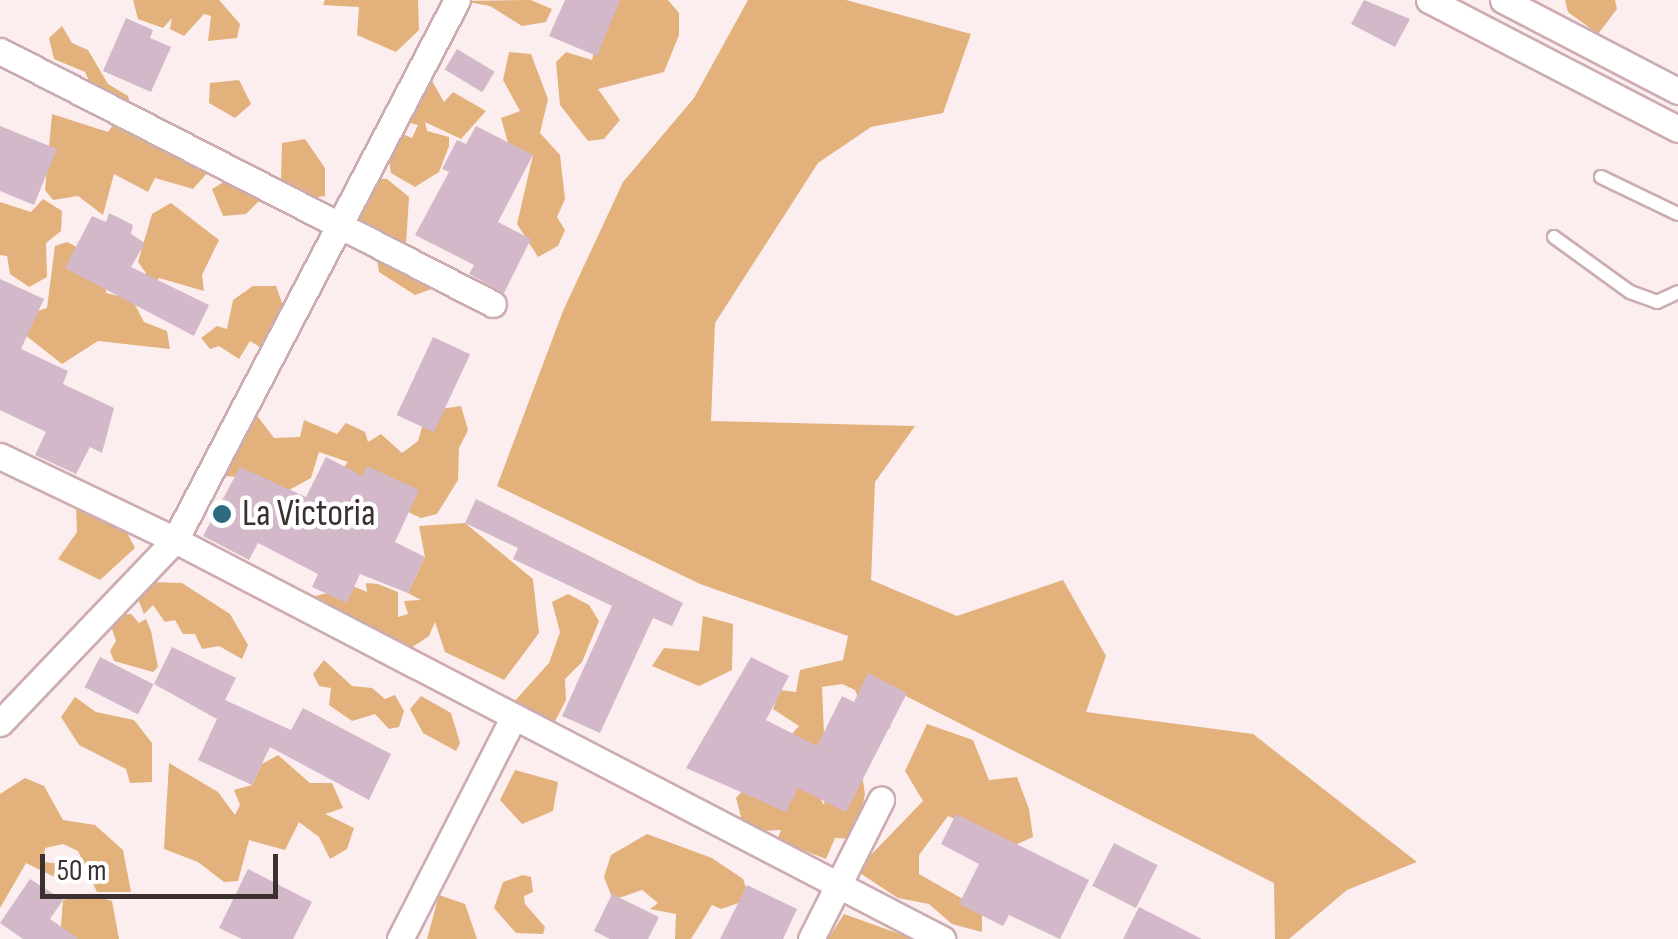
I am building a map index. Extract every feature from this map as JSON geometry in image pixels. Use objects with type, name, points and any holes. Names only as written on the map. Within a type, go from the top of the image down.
[{"type":"street","points":[[0,723],[174,540],[457,0]]},
{"type":"street","points":[[1429,0],[1678,129]]},
{"type":"street","points":[[1503,0],[1678,92]]},
{"type":"street","points":[[0,51],[493,304]]},
{"type":"street","points":[[0,456],[174,540],[512,720],[942,939]]},
{"type":"street","points":[[400,939],[512,720]]},
{"type":"street","points":[[811,939],[881,800]]},
{"type":"lane","points":[[1601,177],[1678,214]]},
{"type":"lane","points":[[1554,238],[1630,292],[1657,302],[1678,292]]},
{"type":"shaded area","points":[[133,0],[219,0],[240,24],[237,38],[208,41],[211,16],[204,14],[184,36],[170,29],[172,18],[163,28],[138,19]]},
{"type":"shaded area","points":[[325,0],[418,0],[419,30],[396,52],[357,35],[359,7],[323,5]]},
{"type":"shaded area","points":[[531,0],[552,9],[546,22],[522,26],[490,6],[463,1]]},
{"type":"shaded area","points":[[606,0],[668,0],[679,13],[679,35],[664,72],[598,89],[620,120],[604,139],[588,141],[560,105],[556,62],[566,52],[592,60]]},
{"type":"shaded area","points":[[748,0],[846,0],[971,34],[943,113],[871,127],[818,163],[715,323],[711,421],[915,426],[875,482],[871,580],[957,616],[1063,580],[1106,656],[1086,712],[1253,734],[1417,862],[1347,890],[1289,939],[1275,939],[1274,883],[894,690],[890,728],[873,736],[855,690],[842,684],[822,687],[824,734],[812,784],[824,805],[826,793],[860,761],[865,794],[856,839],[835,838],[826,859],[777,840],[781,830],[745,832],[736,798],[799,726],[773,709],[780,690],[796,692],[800,670],[843,660],[848,636],[700,584],[497,486],[563,311],[623,182],[694,98]]},
{"type":"shaded area","points":[[1565,0],[1615,0],[1617,9],[1598,34],[1568,12]]},
{"type":"shaded area","points":[[62,26],[72,43],[88,50],[108,84],[128,96],[132,111],[91,85],[85,72],[54,59],[49,38]]},
{"type":"shaded area","points":[[509,52],[531,54],[548,99],[540,133],[560,155],[565,199],[557,217],[565,230],[558,246],[538,257],[517,224],[533,155],[508,143],[501,118],[520,111],[503,80]]},
{"type":"shaded area","points":[[431,79],[444,102],[453,92],[486,111],[461,139],[425,122],[427,131],[449,137],[449,146],[439,172],[415,187],[391,173],[389,160],[394,141],[403,134],[412,138],[418,125],[406,122],[409,86]]},
{"type":"shaded area","points":[[239,80],[251,104],[235,118],[209,103],[210,83]]},
{"type":"shaded area","points":[[52,114],[108,132],[117,120],[209,171],[193,189],[155,178],[148,192],[114,174],[103,215],[78,196],[53,200],[45,190]]},
{"type":"shaded area","points":[[305,139],[325,168],[325,196],[304,199],[281,181],[282,143]]},
{"type":"shaded area","points":[[239,173],[260,200],[246,214],[223,216],[212,189]]},
{"type":"shaded area","points":[[365,178],[387,179],[409,197],[406,245],[453,271],[440,286],[415,295],[379,272],[373,235],[348,217]]},
{"type":"shaded area","points":[[43,199],[62,211],[61,231],[46,243],[47,277],[29,287],[10,274],[7,256],[0,255],[0,202],[31,212]]},
{"type":"shaded area","points":[[171,203],[219,240],[202,275],[204,291],[159,278],[148,294],[130,282],[146,273],[138,262],[152,214]]},
{"type":"shaded area","points":[[67,242],[92,255],[106,274],[106,293],[132,299],[144,322],[167,331],[170,349],[98,341],[62,364],[20,331],[26,315],[47,308],[55,246]]},
{"type":"shaded area","points":[[253,286],[276,286],[285,311],[261,348],[250,341],[239,359],[219,346],[210,349],[201,338],[217,326],[227,329],[233,300]]},
{"type":"shaded area","points":[[461,406],[468,430],[459,448],[458,480],[437,514],[421,518],[335,478],[348,462],[319,452],[311,478],[271,500],[251,478],[225,476],[252,409],[274,438],[300,437],[304,420],[337,434],[346,423],[365,432],[368,442],[381,434],[402,453],[418,441],[427,411]]},
{"type":"shaded area","points":[[76,506],[116,512],[135,548],[100,580],[58,559],[77,532]]},
{"type":"shaded area","points":[[465,523],[533,579],[539,633],[504,680],[445,652],[435,622],[429,636],[408,650],[320,610],[315,596],[355,587],[367,592],[366,583],[398,592],[398,617],[408,614],[404,601],[421,600],[408,593],[425,557],[419,526]]},
{"type":"shaded area","points":[[151,582],[182,583],[230,614],[248,645],[242,659],[219,646],[202,649],[195,634],[183,634],[175,620],[165,622],[153,605],[144,614],[138,599]]},
{"type":"shaded area","points":[[568,594],[589,605],[599,621],[582,662],[565,679],[566,700],[550,731],[512,704],[549,663],[560,632],[552,602]]},
{"type":"shaded area","points":[[131,614],[139,623],[146,619],[151,631],[158,667],[153,672],[114,661],[110,651],[116,641],[111,626],[118,615]]},
{"type":"shaded area","points":[[703,616],[733,624],[732,670],[699,686],[652,666],[664,648],[699,651]]},
{"type":"shaded area","points":[[324,660],[352,686],[372,688],[385,699],[395,695],[404,711],[399,727],[389,729],[375,714],[352,721],[329,705],[331,688],[319,686],[313,674]]},
{"type":"shaded area","points":[[421,696],[451,713],[460,743],[456,751],[423,733],[410,709]]},
{"type":"shaded area","points":[[75,697],[96,712],[134,720],[152,743],[152,782],[130,783],[126,769],[79,745],[61,717]]},
{"type":"shaded area","points":[[927,724],[973,740],[989,780],[1017,777],[1029,809],[1033,837],[1015,845],[948,816],[919,855],[919,874],[982,910],[982,932],[952,924],[929,904],[898,898],[849,866],[864,862],[923,801],[905,771]]},
{"type":"shaded area","points":[[278,755],[310,783],[332,783],[343,808],[325,814],[354,828],[347,849],[330,859],[319,837],[299,822],[285,850],[249,840],[238,881],[224,882],[198,862],[164,849],[169,763],[218,792],[235,815],[240,805],[234,790],[252,785],[262,764]]},
{"type":"shaded area","points":[[515,770],[558,782],[553,811],[522,824],[500,800]]},
{"type":"shaded area","points":[[25,778],[44,786],[63,820],[95,825],[123,850],[131,892],[97,892],[78,851],[63,844],[45,848],[43,862],[63,864],[65,882],[26,863],[0,908],[0,794]]},
{"type":"shaded area","points":[[647,834],[712,858],[743,879],[750,899],[721,909],[712,905],[691,939],[675,939],[676,914],[650,909],[658,903],[642,890],[613,900],[604,877],[611,855]]},
{"type":"shaded area","points":[[523,875],[531,877],[533,892],[524,896],[525,904],[545,927],[543,934],[516,933],[494,908],[503,882]]},
{"type":"shaded area","points":[[90,895],[112,901],[119,939],[60,939],[63,900]]},
{"type":"shaded area","points":[[439,895],[465,904],[477,939],[427,939]]},
{"type":"shaded area","points":[[844,914],[908,937],[909,939],[828,939]]},
{"type":"building","points":[[565,0],[620,0],[597,56],[549,36]]},
{"type":"building","points":[[1364,0],[1410,19],[1395,47],[1351,24]]},
{"type":"building","points":[[126,18],[153,30],[150,38],[171,47],[151,92],[103,71]]},
{"type":"building","points":[[457,49],[495,72],[482,92],[445,70]]},
{"type":"building","points":[[0,126],[57,149],[34,205],[0,191]]},
{"type":"building","points":[[476,126],[533,155],[498,222],[531,239],[504,293],[469,274],[474,265],[415,235],[449,172],[442,169],[457,140],[466,144]]},
{"type":"building","points":[[109,213],[133,225],[131,234],[145,243],[131,267],[209,305],[194,336],[65,268],[92,216],[106,222]]},
{"type":"building","points":[[0,279],[44,299],[21,349],[68,371],[63,384],[114,408],[102,453],[90,447],[76,474],[35,455],[46,432],[0,410]]},
{"type":"building","points":[[433,337],[470,354],[434,432],[397,415]]},
{"type":"building","points":[[326,457],[363,476],[367,466],[419,490],[395,542],[425,557],[408,593],[360,574],[347,603],[312,587],[318,574],[258,543],[249,560],[203,536],[240,467],[306,497]]},
{"type":"building","points":[[476,499],[683,603],[672,626],[653,618],[600,733],[562,716],[612,606],[513,559],[518,548],[465,523]]},
{"type":"building","points":[[172,647],[236,678],[225,700],[291,730],[303,708],[391,754],[369,800],[270,747],[252,785],[198,760],[217,719],[154,684]]},
{"type":"building","points":[[100,657],[153,684],[138,715],[85,687]]},
{"type":"building","points":[[751,657],[789,676],[766,720],[817,746],[842,696],[854,702],[868,673],[907,693],[846,812],[798,788],[786,812],[686,768]]},
{"type":"building","points":[[956,814],[1089,880],[1060,939],[1009,915],[1003,926],[959,904],[979,864],[941,844]]},
{"type":"building","points":[[1114,843],[1158,865],[1136,908],[1092,886]]},
{"type":"building","points":[[248,869],[312,902],[293,939],[242,939],[219,928]]},
{"type":"building","points":[[30,879],[63,900],[50,919],[79,939],[23,939],[0,923]]},
{"type":"building","points":[[747,885],[797,909],[783,939],[720,939]]},
{"type":"building","points":[[612,894],[659,917],[648,939],[610,939],[594,931]]},
{"type":"building","points":[[1139,907],[1202,939],[1123,939]]},
{"type":"place","name":"La Victoria","points":[[222,514]]}]
